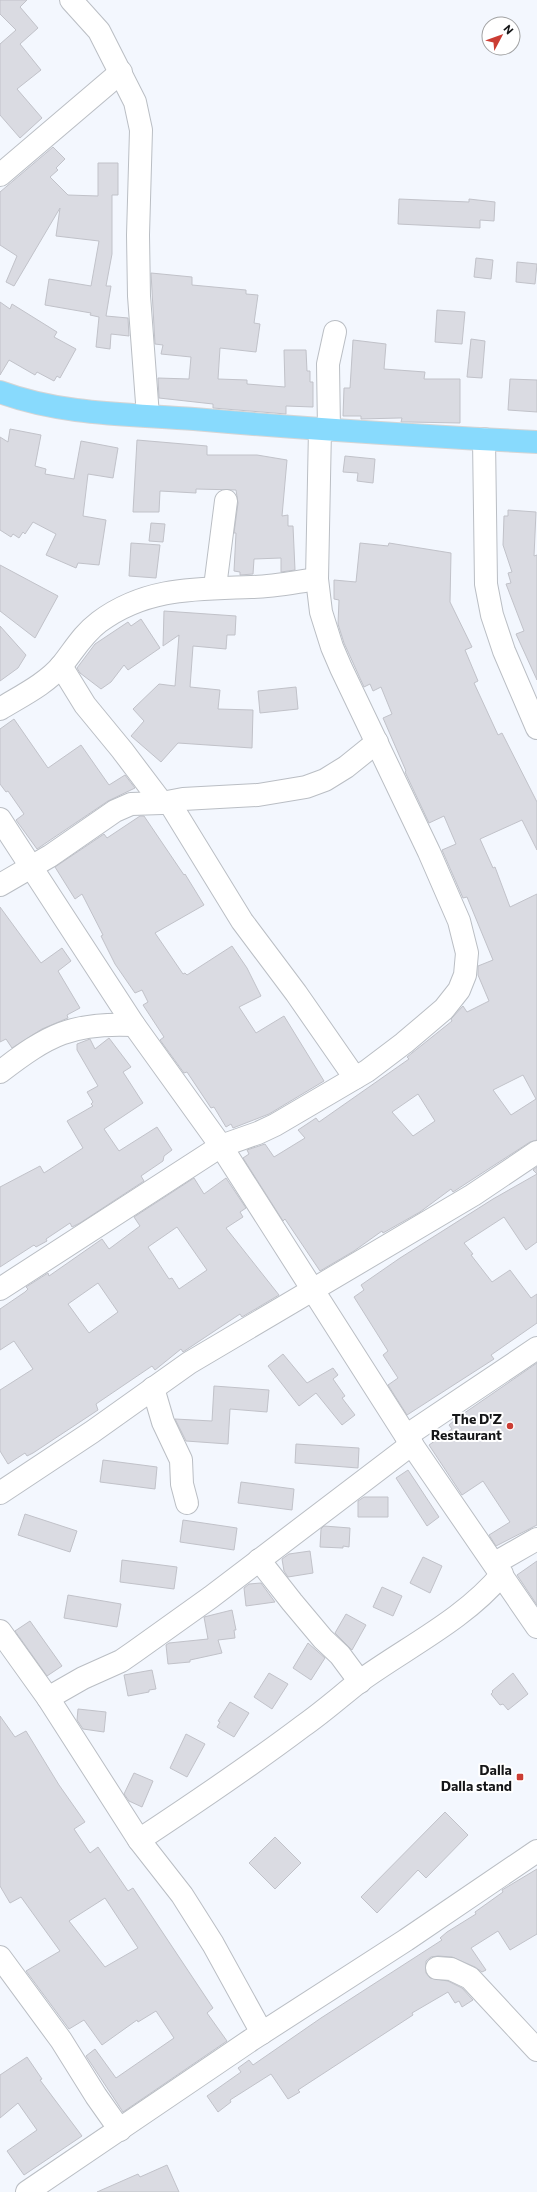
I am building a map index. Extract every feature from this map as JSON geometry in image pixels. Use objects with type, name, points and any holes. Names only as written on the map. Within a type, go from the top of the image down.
[{"type":"main road","points":[[0,392],[21,400],[107,414],[324,430],[537,442]]},
{"type":"street","points":[[71,0],[99,31],[135,102],[141,130],[138,235],[139,296],[148,416]]},
{"type":"street","points":[[0,175],[121,72]]},
{"type":"street","points":[[0,1289],[221,1146],[276,1125],[355,1078],[404,1043],[444,1009],[459,990],[465,975],[467,953],[459,921],[332,647],[321,612],[317,579],[324,430],[328,364],[335,332]]},
{"type":"street","points":[[484,439],[486,584],[492,615],[504,651],[537,728]]},
{"type":"street","points":[[215,587],[226,501]]},
{"type":"street","points":[[0,709],[35,688],[61,666],[82,637],[100,622],[115,613],[150,597],[172,592],[215,587],[252,587],[317,579]]},
{"type":"street","points":[[61,666],[85,705],[166,802],[242,921],[296,992],[355,1078]]},
{"type":"street","points":[[0,885],[32,866],[99,821],[130,804],[258,795],[306,787],[325,780],[346,767],[377,742]]},
{"type":"street","points":[[0,819],[134,1025],[221,1146],[409,1440],[537,1627]]},
{"type":"street","points":[[0,1072],[35,1046],[61,1032],[86,1026],[106,1024],[134,1025]]},
{"type":"street","points":[[0,1493],[189,1363],[473,1195],[537,1152]]},
{"type":"street","points":[[48,1698],[83,1678],[121,1661],[174,1624],[259,1560],[409,1440],[537,1348]]},
{"type":"street","points":[[153,1388],[163,1422],[181,1460],[182,1484],[187,1503]]},
{"type":"street","points":[[139,1840],[205,1797],[304,1726],[360,1682],[456,1616],[489,1590],[498,1568],[537,1539]]},
{"type":"street","points":[[259,1560],[323,1639],[340,1655],[360,1682]]},
{"type":"street","points":[[0,1631],[48,1698],[139,1840],[182,1895],[213,1944],[262,2033]]},
{"type":"street","points":[[27,2192],[262,2033],[406,1940],[537,1851]]},
{"type":"street","points":[[0,1957],[61,2040],[96,2096],[120,2130]]},
{"type":"street","points":[[437,1968],[451,1969],[470,1978],[537,2050]]},
{"type":"building","points":[[0,0],[27,0],[20,7],[38,28],[20,44],[41,70],[17,89],[42,118],[20,138],[0,115],[0,44],[16,30],[0,14]]},
{"type":"building","points":[[53,147],[65,159],[56,168],[58,170],[50,177],[68,195],[98,196],[98,163],[118,163],[118,195],[112,195],[112,254],[106,286],[111,286],[106,316],[128,318],[129,336],[111,334],[110,349],[96,347],[99,317],[90,315],[91,313],[45,305],[49,279],[91,286],[99,241],[56,236],[60,208],[14,286],[6,282],[17,256],[0,245],[0,192]]},
{"type":"building","points":[[399,199],[469,202],[469,199],[495,202],[494,221],[480,220],[480,228],[398,224]]},
{"type":"building","points":[[476,258],[493,260],[491,279],[474,277]]},
{"type":"building","points":[[517,262],[537,264],[535,284],[516,282]]},
{"type":"building","points":[[151,273],[192,277],[192,285],[246,290],[246,294],[258,295],[254,323],[260,324],[256,352],[220,348],[218,379],[247,380],[247,384],[285,387],[284,350],[306,350],[307,371],[310,371],[310,382],[313,382],[313,407],[286,406],[286,414],[213,408],[213,404],[159,398],[158,378],[189,379],[191,357],[161,354],[163,345],[155,344]]},
{"type":"building","points":[[0,302],[10,309],[12,304],[57,332],[54,337],[76,349],[60,378],[57,376],[54,381],[37,372],[35,375],[9,360],[0,375]]},
{"type":"building","points":[[437,310],[465,312],[462,344],[435,342]]},
{"type":"building","points":[[471,339],[485,341],[482,378],[467,377]]},
{"type":"building","points":[[353,340],[386,344],[384,369],[425,372],[424,379],[460,379],[460,423],[401,422],[402,418],[361,419],[361,416],[343,416],[344,388],[350,388]]},
{"type":"building","points":[[510,379],[537,380],[537,412],[508,410]]},
{"type":"building","points":[[10,429],[41,435],[35,466],[46,469],[45,474],[74,479],[81,441],[118,448],[113,478],[88,474],[83,516],[106,520],[99,565],[78,563],[76,568],[46,555],[56,534],[33,522],[25,534],[23,532],[19,538],[13,534],[11,537],[0,530],[0,437],[8,442]]},
{"type":"building","points":[[137,440],[207,446],[207,455],[257,455],[287,460],[282,516],[288,515],[288,526],[293,526],[295,570],[281,572],[281,558],[254,559],[253,574],[240,575],[240,572],[234,571],[236,533],[234,533],[238,503],[236,490],[196,489],[196,493],[160,491],[159,512],[133,512]]},
{"type":"building","points":[[345,456],[375,459],[373,483],[357,481],[358,473],[343,472]]},
{"type":"building","points":[[508,510],[536,512],[534,556],[537,555],[537,680],[516,634],[524,631],[506,584],[511,583],[508,573],[512,572],[503,545],[504,516],[508,516]]},
{"type":"building","points":[[151,523],[165,524],[163,542],[149,541]]},
{"type":"building","points":[[131,543],[160,545],[156,578],[129,576]]},
{"type":"building","points":[[360,543],[388,546],[389,543],[451,553],[450,602],[472,647],[465,650],[478,681],[474,683],[498,735],[502,733],[537,802],[537,850],[522,820],[480,839],[493,868],[495,867],[510,907],[537,894],[537,1140],[530,1142],[453,1192],[451,1189],[420,1212],[383,1233],[382,1231],[354,1251],[320,1271],[285,1219],[283,1221],[243,1158],[249,1154],[247,1150],[265,1144],[274,1157],[305,1138],[298,1130],[316,1118],[319,1122],[409,1059],[407,1057],[452,1021],[451,1019],[463,1006],[467,1012],[489,1001],[478,975],[478,966],[493,960],[467,897],[463,898],[442,850],[456,844],[444,816],[429,823],[405,772],[406,771],[383,718],[392,714],[381,687],[373,691],[370,684],[364,687],[344,643],[338,624],[339,600],[334,599],[334,580],[356,582]],"holes":[[[523,1075],[536,1099],[511,1115],[493,1090]],[[418,1094],[435,1121],[413,1136],[392,1112]]]},
{"type":"building","points":[[0,565],[58,596],[35,638],[0,611]]},
{"type":"building","points":[[164,611],[236,616],[235,635],[227,635],[226,649],[193,646],[190,687],[220,690],[218,709],[253,710],[252,748],[178,743],[161,762],[131,736],[144,721],[133,709],[159,684],[175,686],[179,635],[163,646]]},
{"type":"building","points":[[141,619],[160,648],[128,670],[124,665],[111,682],[101,689],[80,673],[77,668],[95,644],[128,622],[131,626]]},
{"type":"building","points":[[0,626],[26,655],[18,668],[0,681]]},
{"type":"building","points":[[296,687],[298,709],[260,713],[258,691]]},
{"type":"building","points":[[14,719],[48,768],[81,745],[109,785],[125,775],[135,788],[108,801],[37,849],[16,820],[24,814],[8,791],[6,792],[0,784],[0,729]]},
{"type":"building","points":[[140,816],[144,816],[184,875],[185,874],[204,905],[155,933],[183,974],[185,973],[187,975],[232,946],[247,968],[261,996],[239,1007],[256,1033],[284,1016],[324,1081],[269,1114],[233,1128],[231,1124],[226,1127],[214,1107],[211,1108],[187,1072],[184,1073],[160,1040],[164,1037],[143,1005],[148,1002],[142,990],[135,993],[115,964],[101,936],[103,935],[82,894],[75,899],[55,867],[104,834],[107,838]]},
{"type":"building","points":[[0,907],[41,963],[62,948],[71,961],[58,971],[80,1008],[67,1015],[68,1018],[42,1029],[12,1048],[6,1039],[0,1042]]},
{"type":"building","points":[[109,1038],[131,1067],[123,1072],[143,1103],[104,1129],[119,1151],[157,1127],[172,1150],[164,1156],[163,1161],[141,1176],[144,1181],[80,1223],[72,1227],[70,1223],[46,1239],[47,1241],[36,1247],[34,1245],[0,1267],[0,1187],[40,1166],[44,1173],[83,1148],[67,1121],[93,1106],[91,1104],[93,1102],[87,1092],[98,1086],[77,1050],[77,1044],[90,1039],[95,1049]]},
{"type":"building","points":[[537,1167],[537,1174],[533,1170]]},
{"type":"building","points":[[537,1174],[537,1242],[526,1250],[504,1217],[464,1243],[473,1254],[471,1255],[492,1282],[510,1270],[531,1298],[537,1294],[537,1323],[491,1355],[494,1359],[407,1415],[388,1385],[398,1378],[383,1355],[388,1351],[354,1297],[364,1290],[361,1285],[400,1258],[493,1199]]},
{"type":"building","points":[[194,1178],[204,1194],[226,1178],[246,1208],[240,1212],[243,1217],[226,1228],[279,1295],[242,1317],[240,1314],[183,1352],[181,1349],[155,1370],[152,1366],[96,1404],[98,1410],[33,1453],[27,1456],[25,1453],[8,1464],[0,1451],[0,1390],[33,1369],[14,1341],[0,1350],[0,1309],[25,1292],[28,1289],[26,1287],[48,1273],[49,1276],[102,1239],[109,1249],[140,1226],[134,1217]],"holes":[[[177,1227],[207,1270],[179,1289],[172,1278],[169,1279],[148,1247]],[[98,1283],[118,1312],[89,1333],[68,1304]]]},
{"type":"building","points":[[283,1354],[307,1383],[333,1368],[338,1375],[333,1379],[345,1396],[342,1398],[355,1415],[342,1425],[316,1393],[299,1406],[268,1366]]},
{"type":"building","points":[[537,1363],[537,1525],[496,1546],[489,1535],[510,1522],[483,1481],[462,1495],[429,1445],[452,1429],[449,1425],[460,1416]]},
{"type":"building","points":[[214,1386],[269,1390],[267,1412],[230,1409],[228,1444],[186,1441],[175,1419],[212,1421]]},
{"type":"building","points":[[296,1444],[359,1448],[358,1468],[295,1463]]},
{"type":"building","points":[[103,1460],[157,1467],[155,1489],[100,1482]]},
{"type":"building","points":[[408,1470],[439,1517],[427,1526],[396,1478]]},
{"type":"building","points":[[241,1482],[294,1489],[292,1510],[238,1503]]},
{"type":"building","points":[[364,1497],[388,1497],[388,1517],[358,1517],[358,1501]]},
{"type":"building","points":[[25,1514],[77,1531],[70,1552],[18,1535]]},
{"type":"building","points":[[183,1520],[237,1528],[234,1550],[180,1542]]},
{"type":"building","points":[[324,1526],[350,1528],[349,1547],[320,1547],[321,1529]]},
{"type":"building","points":[[310,1551],[313,1573],[288,1577],[284,1571],[282,1559],[289,1554]]},
{"type":"building","points":[[423,1557],[442,1566],[430,1593],[410,1583]]},
{"type":"building","points":[[122,1560],[177,1567],[174,1589],[120,1582]]},
{"type":"building","points":[[537,1561],[537,1605],[517,1575]]},
{"type":"building","points":[[261,1583],[275,1602],[246,1606],[244,1588],[249,1584]]},
{"type":"building","points":[[382,1587],[402,1596],[393,1616],[373,1607]]},
{"type":"building","points":[[68,1595],[121,1604],[117,1627],[64,1618]]},
{"type":"building","points":[[232,1610],[236,1630],[234,1630],[235,1638],[218,1640],[222,1653],[190,1660],[190,1662],[168,1664],[166,1645],[169,1643],[208,1639],[204,1617]]},
{"type":"building","points":[[346,1614],[366,1625],[352,1650],[335,1633]]},
{"type":"building","points":[[30,1621],[62,1666],[47,1676],[15,1631]]},
{"type":"building","points":[[308,1643],[325,1658],[311,1680],[293,1668]]},
{"type":"building","points":[[152,1670],[156,1689],[149,1690],[149,1692],[128,1696],[124,1675]]},
{"type":"building","points":[[269,1673],[288,1684],[272,1709],[254,1697]]},
{"type":"building","points":[[513,1673],[528,1694],[508,1710],[503,1704],[500,1705],[491,1694],[493,1692],[492,1691]]},
{"type":"building","points":[[230,1702],[249,1713],[234,1737],[217,1727],[220,1722],[218,1721]]},
{"type":"building","points":[[78,1709],[106,1712],[104,1732],[83,1729],[77,1720]]},
{"type":"building","points":[[0,1716],[15,1737],[26,1731],[59,1785],[85,1822],[74,1829],[90,1853],[98,1847],[128,1891],[133,1888],[213,2008],[207,2013],[227,2041],[123,2112],[86,2056],[95,2049],[116,2078],[174,2038],[156,2011],[138,2022],[137,2020],[102,2045],[84,2020],[69,2029],[26,1971],[60,1951],[21,1897],[10,1903],[0,1886]],"holes":[[[105,1898],[138,1948],[105,1967],[69,1921]]]},
{"type":"building","points":[[186,1734],[205,1744],[187,1777],[170,1768]]},
{"type":"building","points":[[134,1773],[153,1781],[142,1807],[129,1801],[124,1794]]},
{"type":"building","points":[[445,1812],[468,1835],[426,1878],[418,1870],[377,1913],[361,1897]]},
{"type":"building","points":[[275,1837],[301,1863],[275,1889],[249,1863]]},
{"type":"building","points":[[537,1869],[537,1934],[510,1950],[498,1931],[471,1948],[486,1970],[482,1972],[475,1967],[452,1957],[431,1957],[426,1961],[426,1973],[430,1978],[448,1981],[462,1988],[473,2000],[462,2007],[459,2001],[455,2003],[448,1992],[412,2013],[413,2015],[298,2090],[300,2092],[288,2099],[271,2074],[230,2100],[231,2102],[218,2112],[207,2096],[241,2072],[238,2068],[249,2060],[253,2065],[321,2018],[442,1940],[440,1938],[447,1932],[476,1914],[475,1912],[503,1892],[502,1890]]},
{"type":"building","points":[[27,2057],[42,2079],[40,2080],[82,2136],[24,2175],[7,2151],[37,2130],[18,2103],[0,2118],[0,2075]]},
{"type":"building","points":[[167,2165],[179,2192],[97,2192],[138,2174],[140,2177]]},
{"type":"place","name":"The D'Z Restaurant","points":[[510,1426]]},
{"type":"place","name":"Dalla Dalla stand","points":[[520,1777]]}]
